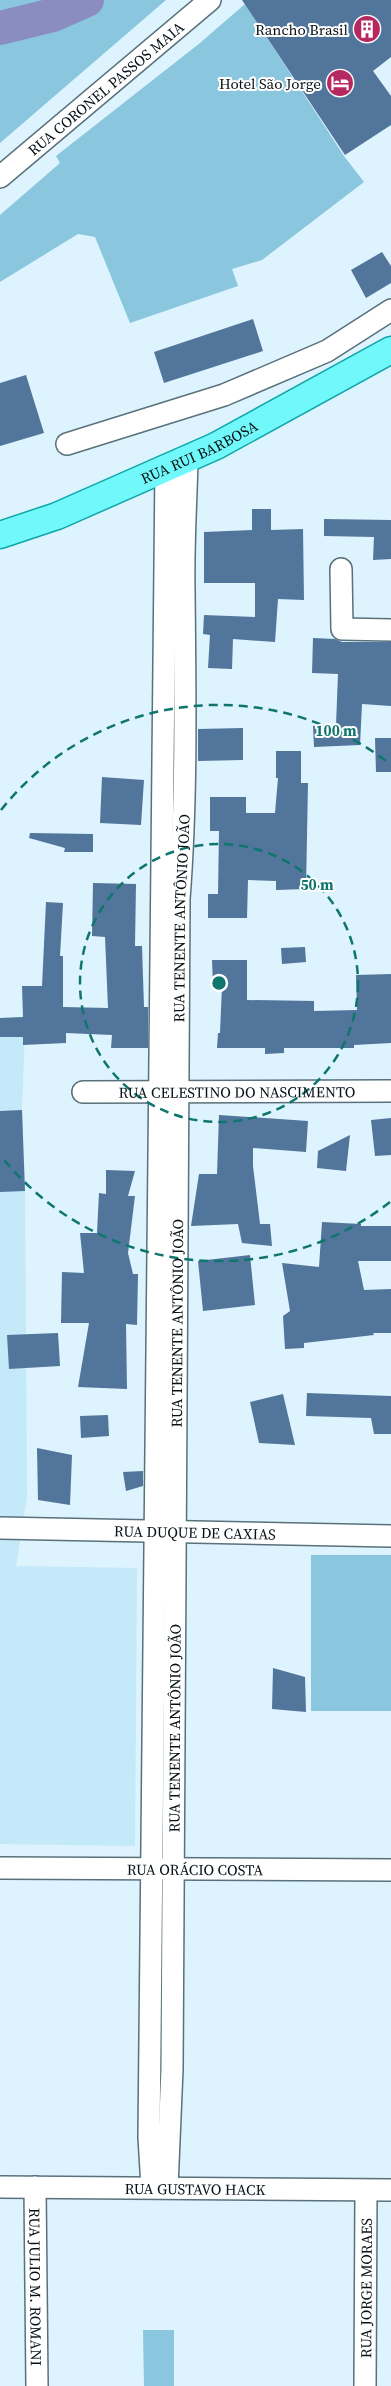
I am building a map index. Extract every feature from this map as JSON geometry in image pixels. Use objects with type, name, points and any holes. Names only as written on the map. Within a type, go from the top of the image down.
[{"type":"main road","name":"RUA RUI BARBOSA","points":[[0,535],[57,516],[216,446],[391,350]]},
{"type":"street","name":"RUA CORONEL PASSOS MAIA","points":[[0,177],[210,0]]},
{"type":"street","points":[[67,444],[224,395],[327,352],[391,310]]},
{"type":"street","name":"RUA TENENTE ANTÔNIO JOÃO","points":[[160,2187],[171,899],[174,834],[176,676],[176,463]]},
{"type":"street","points":[[341,569],[342,629],[391,630]]},
{"type":"street","name":"RUA CELESTINO DO NASCIMENTO","points":[[83,1092],[169,1090],[391,1091]]},
{"type":"street","name":"RUA DUQUE DE CAXIAS","points":[[0,1528],[391,1536]]},
{"type":"street","name":"RUA ORÁCIO COSTA","points":[[0,1868],[391,1870]]},
{"type":"street","name":"RUA GUSTAVO HACK","points":[[0,2187],[391,2190]]},
{"type":"street","name":"RUA JULIO M. ROMANI","points":[[35,2187],[37,2386]]},
{"type":"street","name":"RUA JORGE MORAES","points":[[365,2386],[366,2191]]},
{"type":"shaded area","points":[[0,0],[166,0],[0,143]]},
{"type":"shaded area","points":[[245,4],[344,156],[364,182],[262,260],[232,269],[238,286],[130,323],[95,237],[78,234],[0,282],[0,215],[60,163],[56,156],[200,43]]},
{"type":"shaded area","points":[[0,1026],[25,1029],[22,1110],[25,1191],[27,1497],[16,1566],[137,1568],[135,1846],[0,1844]]},
{"type":"shaded area","points":[[311,1555],[391,1555],[391,1711],[311,1711]]},
{"type":"shaded area","points":[[143,2330],[174,2330],[174,2386],[144,2386]]},
{"type":"building","name":"Hotel São Jorge","points":[[242,0],[391,0],[391,57],[373,71],[391,96],[391,125],[345,155]]},
{"type":"building","points":[[382,252],[391,266],[391,283],[366,298],[351,270]]},
{"type":"building","points":[[253,319],[263,351],[164,383],[154,352]]},
{"type":"building","points":[[26,375],[44,433],[0,446],[0,383]]},
{"type":"building","points":[[252,509],[271,509],[271,530],[303,529],[304,600],[278,599],[275,642],[233,639],[232,669],[208,668],[210,635],[203,634],[204,615],[255,617],[255,583],[204,583],[204,532],[252,530]]},
{"type":"building","points":[[324,519],[391,520],[391,559],[373,560],[374,537],[324,536]]},
{"type":"building","points":[[313,638],[335,639],[342,642],[391,642],[391,706],[362,704],[360,745],[314,747],[313,726],[336,725],[338,674],[312,673]]},
{"type":"building","points":[[243,728],[243,760],[198,761],[198,729]]},
{"type":"building","points":[[375,738],[391,738],[391,772],[376,772]]},
{"type":"building","points":[[276,751],[301,751],[301,783],[308,783],[306,889],[276,890],[276,881],[248,880],[247,918],[208,918],[208,894],[218,894],[219,831],[210,831],[210,797],[246,797],[246,813],[275,813],[278,778],[276,778]]},
{"type":"building","points":[[102,777],[144,780],[141,825],[100,823]]},
{"type":"building","points":[[30,833],[93,834],[93,852],[64,852],[65,848],[29,838]]},
{"type":"building","points":[[93,883],[136,884],[135,946],[142,946],[144,1007],[148,1007],[148,1048],[111,1048],[112,1035],[66,1033],[66,1043],[23,1045],[23,1037],[0,1037],[0,1018],[23,1017],[22,986],[42,986],[46,902],[63,903],[60,956],[63,956],[63,1007],[108,1008],[105,937],[92,936]]},
{"type":"building","points":[[305,947],[306,962],[282,964],[281,948]]},
{"type":"building","points":[[212,960],[247,960],[247,1000],[314,1001],[314,1011],[357,1010],[356,975],[391,974],[391,1043],[354,1045],[354,1048],[284,1048],[284,1053],[265,1054],[265,1048],[217,1048],[218,1033],[220,1033],[222,986],[213,986]]},
{"type":"building","points":[[22,1110],[25,1191],[0,1192],[0,1111]]},
{"type":"building","points":[[219,1115],[308,1121],[306,1152],[253,1148],[253,1166],[260,1224],[270,1224],[272,1246],[242,1243],[238,1224],[191,1226],[199,1174],[217,1174]]},
{"type":"building","points":[[391,1118],[391,1155],[375,1156],[371,1120]]},
{"type":"building","points":[[350,1135],[346,1171],[317,1168],[318,1151]]},
{"type":"building","points":[[106,1170],[135,1171],[128,1196],[135,1196],[128,1253],[133,1274],[138,1274],[137,1325],[126,1324],[127,1389],[78,1387],[89,1323],[61,1323],[62,1272],[84,1273],[80,1233],[97,1233],[99,1193],[106,1194]]},
{"type":"building","points":[[322,1222],[361,1224],[361,1226],[391,1226],[391,1261],[358,1261],[364,1290],[391,1289],[391,1333],[373,1333],[374,1335],[304,1343],[304,1348],[285,1349],[283,1316],[290,1311],[282,1263],[319,1267]]},
{"type":"building","points":[[250,1255],[255,1305],[203,1311],[198,1261]]},
{"type":"building","points":[[58,1333],[60,1366],[9,1369],[7,1335]]},
{"type":"building","points":[[307,1393],[391,1396],[391,1434],[374,1434],[371,1418],[306,1416]]},
{"type":"building","points":[[283,1394],[295,1445],[259,1443],[250,1402]]},
{"type":"building","points":[[108,1415],[109,1436],[81,1438],[80,1416]]},
{"type":"building","points":[[37,1448],[72,1455],[70,1505],[38,1500]]},
{"type":"building","points":[[143,1471],[143,1486],[126,1491],[123,1472]]},
{"type":"building","points":[[273,1668],[305,1677],[306,1712],[272,1709]]},
{"type":"waterway","points":[[0,28],[53,15],[87,0]]},
{"type":"place","name":"Rancho Brasil","points":[[367,29]]},
{"type":"place","name":"Hotel São Jorge","points":[[340,83]]}]
